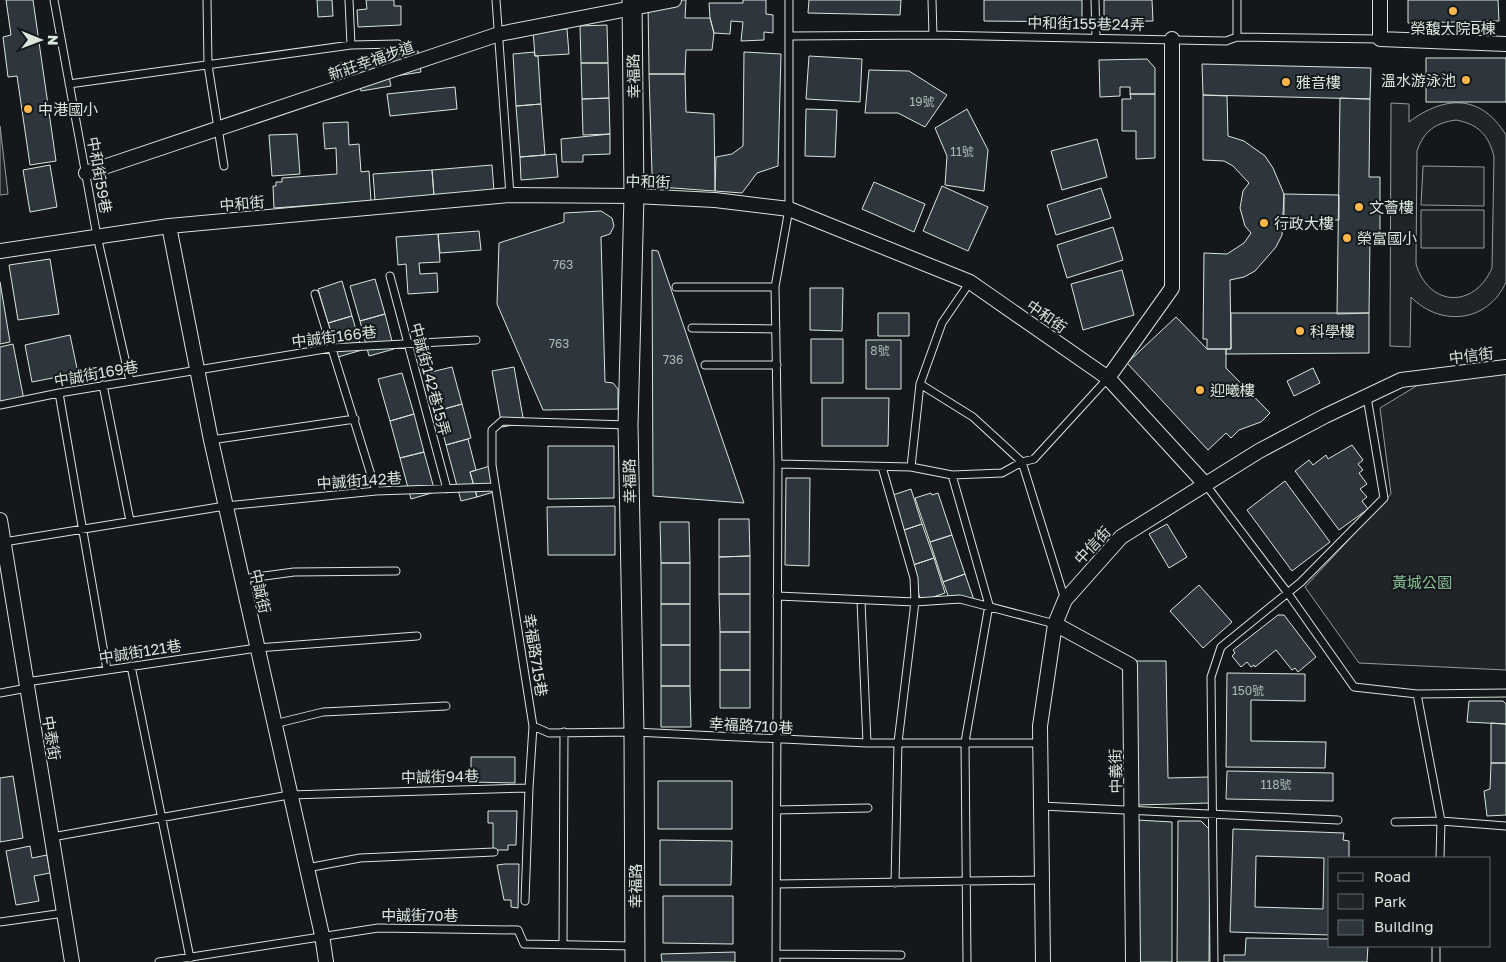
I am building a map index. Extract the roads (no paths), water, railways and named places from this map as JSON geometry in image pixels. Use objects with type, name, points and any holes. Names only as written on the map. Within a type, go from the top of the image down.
[{"type":"street","name":"新莊幸福步道","points":[[86,173],[499,34],[632,4],[674,0]]},
{"type":"street","points":[[1380,0],[1380,39],[1506,44]]},
{"type":"street","name":"幸福路","points":[[632,4],[634,196],[628,426],[634,732],[635,954]]},
{"type":"street","points":[[1108,378],[1172,288],[1172,39]]},
{"type":"street","name":"中和街","points":[[0,251],[169,226],[510,195],[634,196],[715,200],[789,209],[970,282],[1108,378],[1206,484]]},
{"type":"street","name":"中誠街","points":[[169,226],[225,506],[322,935],[326,962]]},
{"type":"street","name":"中信街","points":[[1043,962],[1040,726],[1055,624],[1065,600],[1121,537],[1267,447],[1401,380],[1506,367]]},
{"type":"street","name":"中泰街","points":[[0,520],[72,962]]},
{"type":"street","name":"中義街","points":[[1055,624],[1130,665],[1133,962]]},
{"type":"lane","name":"中和街59巷","points":[[54,0],[97,236],[130,381]]},
{"type":"lane","points":[[207,0],[208,66],[224,166]]},
{"type":"lane","points":[[350,0],[351,45]]},
{"type":"lane","points":[[496,0],[510,195]]},
{"type":"lane","points":[[776,962],[778,464],[775,287],[789,209],[789,0]]},
{"type":"lane","points":[[932,0],[933,35]]},
{"type":"lane","points":[[1095,0],[1096,37]]},
{"type":"lane","points":[[1237,0],[1237,37]]},
{"type":"lane","name":"中和街155巷24弄","points":[[790,36],[933,35],[1226,41],[1237,37],[1380,39]]},
{"type":"lane","points":[[69,84],[351,45],[398,44]]},
{"type":"lane","name":"中誠街142巷15弄","points":[[390,276],[447,488]]},
{"type":"lane","points":[[912,467],[920,384],[942,323],[970,282]]},
{"type":"lane","points":[[676,287],[775,287]]},
{"type":"lane","points":[[316,294],[376,491]]},
{"type":"lane","points":[[692,328],[776,329]]},
{"type":"lane","name":"中誠街166巷","points":[[197,370],[331,348],[407,342],[476,340]]},
{"type":"lane","points":[[705,365],[776,366]]},
{"type":"lane","name":"中誠街169巷","points":[[0,405],[197,370]]},
{"type":"lane","points":[[778,464],[912,467],[952,475],[1002,473],[1022,462],[1034,459],[1108,378]]},
{"type":"lane","points":[[920,384],[973,417],[1022,462],[1065,600]]},
{"type":"lane","points":[[103,386],[130,521]]},
{"type":"lane","points":[[59,393],[107,670]]},
{"type":"lane","points":[[1214,962],[1210,677],[1221,647],[1301,582],[1384,498],[1367,397]]},
{"type":"lane","points":[[211,440],[355,419]]},
{"type":"lane","name":"幸福路715巷","points":[[534,726],[495,487],[492,465],[492,430],[502,421],[628,426]]},
{"type":"lane","points":[[882,467],[914,578],[915,602],[898,742],[895,883]]},
{"type":"lane","points":[[952,475],[989,605],[965,742],[968,881],[967,962]]},
{"type":"lane","points":[[1206,484],[1287,592],[1354,687],[1417,694],[1506,693]]},
{"type":"lane","name":"中誠街142巷","points":[[4,542],[225,506],[376,491],[495,487]]},
{"type":"lane","points":[[242,579],[294,572],[396,571]]},
{"type":"lane","points":[[777,596],[915,602],[960,599],[989,605],[1055,624]]},
{"type":"lane","points":[[861,601],[867,743]]},
{"type":"lane","name":"中誠街121巷","points":[[0,693],[27,685],[107,670],[257,648],[417,636]]},
{"type":"lane","points":[[131,666],[190,958]]},
{"type":"lane","points":[[1417,694],[1441,821],[1440,857]]},
{"type":"lane","points":[[273,724],[323,712],[446,706]]},
{"type":"lane","points":[[525,901],[529,788],[534,726],[549,733],[634,732]]},
{"type":"lane","points":[[564,732],[562,944],[635,954]]},
{"type":"lane","name":"幸福路710巷","points":[[634,732],[867,743],[1040,743]]},
{"type":"lane","name":"中誠街94巷","points":[[52,837],[289,795],[529,788]]},
{"type":"lane","points":[[1040,806],[1338,820]]},
{"type":"lane","points":[[776,810],[868,808]]},
{"type":"lane","points":[[1395,822],[1441,821],[1506,826]]},
{"type":"lane","points":[[306,868],[360,858],[494,852]]},
{"type":"lane","points":[[777,884],[1041,880]]},
{"type":"lane","points":[[0,922],[64,913]]},
{"type":"lane","name":"中誠街70巷","points":[[159,962],[322,935],[378,928],[518,930],[524,944],[562,944]]},
{"type":"lane","points":[[1436,947],[1436,962]]},
{"type":"lane","points":[[776,954],[902,955]]},
{"type":"place","name":"榮馥大院B棟","points":[[1453,11]]},
{"type":"place","name":"溫水游泳池","points":[[1466,80]]},
{"type":"place","name":"雅音樓","points":[[1286,82]]},
{"type":"place","name":"中港國小","points":[[28,109]]},
{"type":"place","name":"文薈樓","points":[[1359,207]]},
{"type":"place","name":"行政大樓","points":[[1264,223]]},
{"type":"place","name":"榮富國小","points":[[1347,238]]},
{"type":"place","name":"科學樓","points":[[1300,331]]},
{"type":"place","name":"迎曦樓","points":[[1200,390]]},
{"type":"park label","name":"黃城公園","points":[[1422,582]]}]
